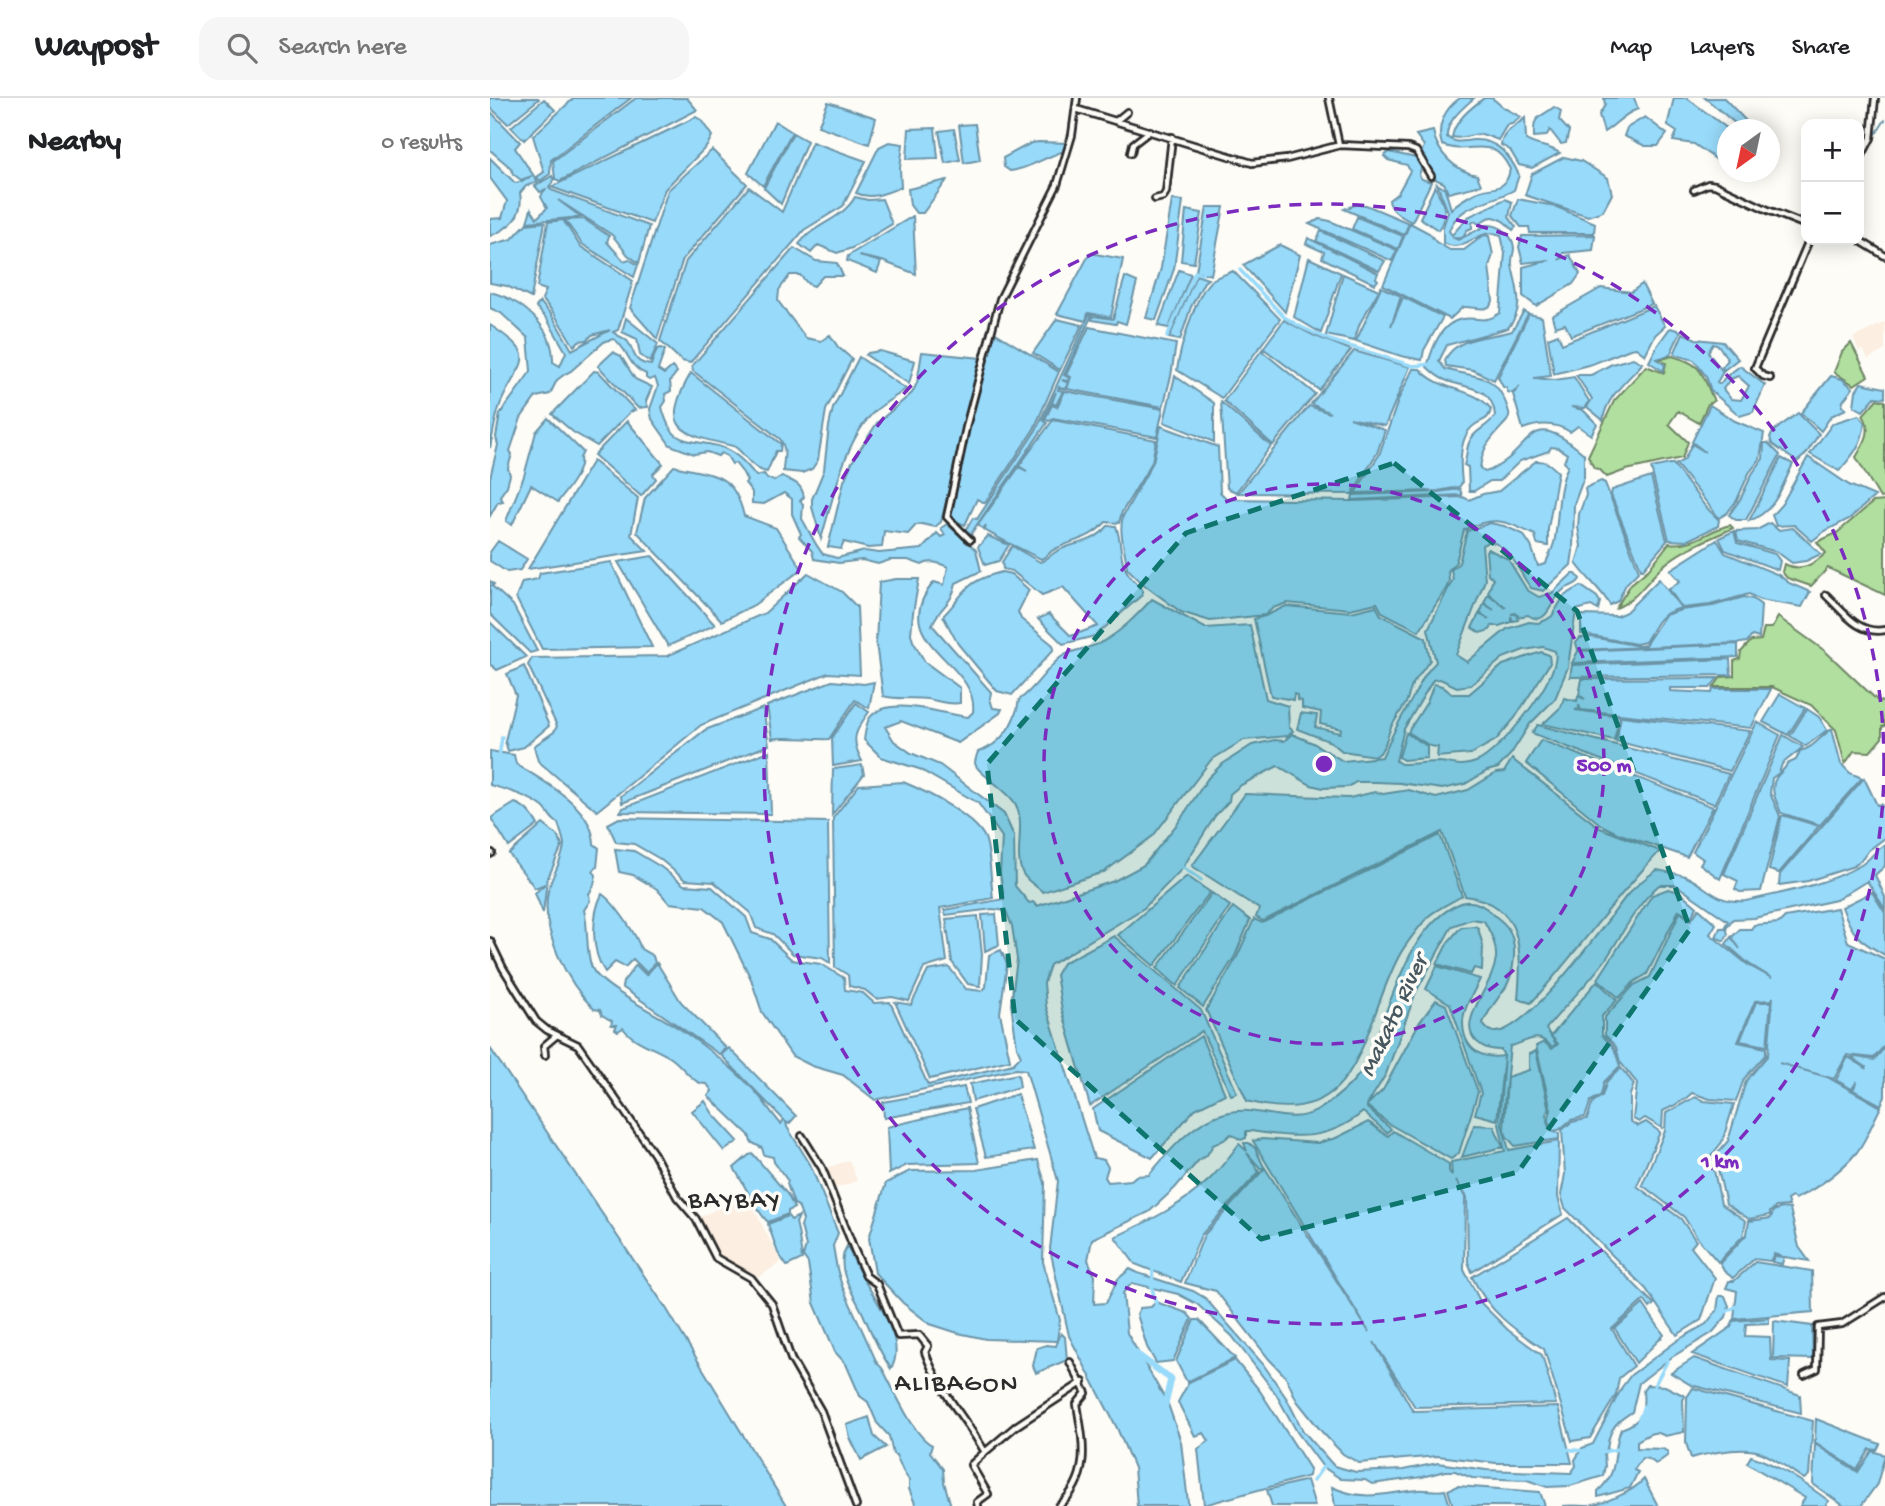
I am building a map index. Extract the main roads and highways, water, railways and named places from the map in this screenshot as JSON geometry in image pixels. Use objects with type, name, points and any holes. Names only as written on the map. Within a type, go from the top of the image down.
[{"type":"water","points":[[490,98],[539,99],[508,124],[490,107]]},
{"type":"water","points":[[574,98],[631,98],[551,160],[550,174],[540,181],[537,177],[544,172],[533,136]]},
{"type":"water","points":[[636,98],[687,98],[697,110],[560,181],[555,179],[553,161]]},
{"type":"water","name":"Makato River","points":[[1460,98],[1474,98],[1452,120],[1447,137],[1456,141],[1481,140],[1496,145],[1507,155],[1519,175],[1514,190],[1468,209],[1453,222],[1449,231],[1452,235],[1468,217],[1505,199],[1512,202],[1509,217],[1516,227],[1513,230],[1505,222],[1492,217],[1480,225],[1475,221],[1472,223],[1472,228],[1467,230],[1462,238],[1487,225],[1497,226],[1508,235],[1514,248],[1512,263],[1518,305],[1514,320],[1508,328],[1447,345],[1439,361],[1445,369],[1490,381],[1507,406],[1508,419],[1483,453],[1480,468],[1485,472],[1506,461],[1533,435],[1541,431],[1552,433],[1584,454],[1584,477],[1574,504],[1571,565],[1543,591],[1531,588],[1505,550],[1490,541],[1482,545],[1485,580],[1456,655],[1467,662],[1507,629],[1546,620],[1552,616],[1564,596],[1581,586],[1597,597],[1600,602],[1598,610],[1591,606],[1576,610],[1568,667],[1555,699],[1530,724],[1511,754],[1498,768],[1465,784],[1442,789],[1375,782],[1356,782],[1348,787],[1323,788],[1311,785],[1278,766],[1241,785],[1230,794],[1229,801],[1215,816],[1182,869],[1144,908],[1050,965],[1044,983],[1046,1006],[1094,1158],[1104,1160],[1108,1167],[1105,1177],[1108,1182],[1131,1180],[1136,1176],[1149,1175],[1191,1131],[1217,1116],[1248,1111],[1302,1116],[1333,1100],[1361,1071],[1412,951],[1442,914],[1461,903],[1479,904],[1487,909],[1506,926],[1512,936],[1514,959],[1511,974],[1506,987],[1483,1023],[1495,1032],[1513,1025],[1534,1007],[1582,955],[1628,894],[1657,870],[1685,876],[1719,897],[1746,901],[1834,878],[1864,863],[1885,844],[1885,866],[1875,875],[1885,897],[1885,909],[1867,881],[1836,900],[1754,918],[1733,919],[1726,928],[1728,934],[1724,941],[1716,937],[1720,928],[1724,928],[1728,921],[1676,885],[1659,885],[1637,910],[1599,968],[1546,1029],[1556,1044],[1552,1047],[1537,1038],[1510,1046],[1502,1125],[1509,1150],[1559,1141],[1558,1197],[1563,1214],[1472,1272],[1468,1262],[1467,1197],[1456,1181],[1465,1197],[1464,1270],[1481,1303],[1508,1330],[1542,1355],[1556,1404],[1415,1407],[1374,1342],[1413,1411],[1558,1407],[1572,1463],[1496,1463],[1438,1456],[1359,1463],[1343,1454],[1322,1432],[1297,1401],[1286,1377],[1216,1291],[1185,1283],[1204,1235],[1265,1168],[1369,1332],[1253,1141],[1262,1139],[1318,1143],[1336,1138],[1368,1122],[1388,1136],[1393,1131],[1449,1164],[1452,1176],[1451,1162],[1505,1151],[1499,1124],[1504,1057],[1497,1120],[1475,1114],[1481,1093],[1450,1004],[1426,989],[1437,966],[1480,979],[1463,1017],[1466,1039],[1480,1054],[1504,1056],[1501,1050],[1488,1048],[1478,1042],[1470,1027],[1473,1012],[1492,975],[1496,958],[1494,943],[1484,921],[1471,919],[1452,926],[1416,992],[1386,1074],[1367,1105],[1383,1090],[1419,1023],[1436,1000],[1446,1005],[1478,1092],[1459,1153],[1451,1159],[1389,1124],[1367,1106],[1391,1129],[1387,1133],[1363,1112],[1350,1122],[1323,1133],[1296,1136],[1246,1131],[1246,1138],[1241,1140],[1231,1134],[1213,1145],[1207,1155],[1149,1212],[1092,1239],[1088,1260],[1095,1276],[1094,1304],[1106,1303],[1118,1279],[1130,1269],[1193,1291],[1205,1298],[1263,1364],[1287,1399],[1303,1431],[1334,1466],[1356,1472],[1403,1470],[1438,1463],[1486,1470],[1571,1473],[1582,1448],[1593,1444],[1631,1375],[1678,1340],[1706,1324],[1717,1310],[1719,1296],[1725,1296],[1729,1306],[1726,1317],[1712,1333],[1672,1357],[1639,1383],[1632,1412],[1618,1422],[1608,1440],[1603,1476],[1570,1486],[1547,1487],[1527,1480],[1472,1478],[1455,1471],[1372,1484],[1365,1480],[1341,1479],[1323,1467],[1297,1432],[1276,1394],[1232,1336],[1197,1304],[1178,1294],[1132,1283],[1123,1293],[1127,1333],[1168,1404],[1181,1442],[1188,1502],[1188,1506],[1137,1506],[1134,1468],[1117,1428],[1069,1336],[1050,1249],[1058,1181],[1026,1070],[1016,1069],[875,1100],[843,1075],[812,1066],[792,1056],[762,1012],[751,979],[723,922],[704,907],[669,903],[657,889],[633,875],[619,872],[615,849],[634,851],[684,885],[712,887],[746,917],[752,933],[770,939],[792,960],[821,964],[844,978],[845,990],[863,993],[874,1003],[890,1002],[928,1085],[1013,1064],[1021,1056],[1017,1047],[1011,1004],[1017,959],[1012,926],[1006,911],[993,909],[946,915],[944,910],[1004,899],[1000,873],[1002,837],[978,803],[919,769],[881,757],[864,740],[869,719],[877,711],[888,707],[901,706],[968,717],[973,712],[971,694],[926,636],[919,621],[921,603],[934,582],[944,585],[948,567],[932,562],[922,565],[908,560],[890,560],[878,564],[862,560],[839,563],[814,559],[812,551],[799,537],[801,534],[792,514],[792,499],[784,493],[764,504],[752,503],[752,492],[745,483],[747,481],[743,473],[727,456],[707,452],[694,454],[670,445],[652,419],[650,409],[658,386],[655,378],[646,378],[646,374],[632,363],[614,339],[605,341],[557,380],[550,394],[536,397],[521,418],[510,451],[510,475],[500,496],[503,501],[498,502],[490,516],[490,478],[498,445],[496,437],[500,414],[531,371],[528,338],[501,313],[490,308],[490,292],[513,301],[534,317],[548,337],[553,362],[560,366],[566,352],[547,319],[536,307],[540,302],[551,314],[572,350],[610,330],[592,335],[574,346],[542,299],[546,290],[537,287],[548,222],[563,220],[580,246],[633,281],[618,330],[613,332],[627,341],[637,360],[645,364],[651,365],[657,349],[665,350],[658,370],[664,374],[672,367],[677,372],[670,381],[671,391],[665,394],[666,401],[662,407],[670,429],[689,441],[730,451],[756,476],[764,474],[774,481],[782,476],[801,488],[804,497],[800,501],[803,504],[802,519],[823,554],[837,558],[865,551],[879,553],[922,549],[937,533],[941,537],[945,535],[941,528],[947,524],[976,550],[981,571],[956,583],[952,596],[932,625],[991,692],[993,708],[1002,709],[1000,713],[958,743],[901,721],[885,727],[894,741],[911,753],[940,765],[1004,814],[1014,836],[1015,886],[1029,903],[1033,902],[1037,906],[1114,881],[1144,865],[1178,823],[1208,778],[1221,765],[1252,745],[1275,740],[1284,741],[1292,734],[1343,761],[1382,757],[1427,672],[1436,662],[1428,629],[1453,579],[1451,570],[1459,563],[1467,531],[1490,523],[1504,526],[1523,534],[1531,546],[1538,566],[1546,564],[1554,542],[1560,493],[1568,466],[1564,462],[1567,454],[1551,447],[1549,451],[1520,461],[1499,481],[1490,481],[1474,491],[1469,491],[1468,467],[1464,465],[1468,446],[1470,439],[1495,416],[1493,406],[1484,393],[1442,379],[1427,367],[1434,345],[1454,321],[1485,319],[1500,313],[1505,253],[1501,235],[1486,234],[1458,246],[1443,243],[1443,227],[1448,212],[1437,184],[1445,189],[1451,209],[1475,193],[1501,185],[1508,177],[1510,169],[1503,158],[1488,148],[1452,148],[1442,145],[1441,125],[1454,102]],"holes":[[[1543,647],[1555,651],[1555,662],[1540,695],[1513,730],[1486,756],[1465,765],[1439,762],[1401,764],[1396,761],[1404,729],[1433,680],[1440,679],[1457,687],[1471,685],[1503,658],[1524,650]]]},
{"type":"water","points":[[1484,98],[1492,98],[1521,117],[1507,125],[1498,140],[1481,134],[1452,137],[1460,120]]},
{"type":"water","points":[[1604,98],[1634,98],[1638,109],[1604,132],[1599,115],[1605,105]]},
{"type":"water","points":[[1674,98],[1687,98],[1717,121],[1717,160],[1694,144],[1673,141],[1677,132],[1668,126]]},
{"type":"water","points":[[1705,98],[1724,98],[1744,119],[1730,119]]},
{"type":"water","points":[[544,99],[555,110],[524,140],[511,127]]},
{"type":"water","points":[[828,102],[876,118],[869,144],[818,126]]},
{"type":"water","points":[[1554,107],[1561,111],[1559,120],[1569,131],[1566,143],[1561,144],[1550,130],[1546,136],[1534,137],[1536,121]]},
{"type":"water","points":[[490,111],[520,142],[515,148],[538,182],[526,186],[520,193],[520,208],[514,220],[490,236],[490,219],[502,218],[507,201],[490,178],[490,158],[515,183],[532,176],[521,180],[490,150]]},
{"type":"water","points":[[696,117],[712,136],[707,146],[665,189],[652,223],[551,187]]},
{"type":"water","points":[[1645,117],[1667,134],[1658,146],[1645,146],[1624,136],[1627,128]]},
{"type":"water","points":[[1525,118],[1526,140],[1560,153],[1532,168],[1519,165],[1510,150],[1501,145],[1507,133]]},
{"type":"water","points":[[775,121],[792,132],[763,186],[748,173]]},
{"type":"water","points":[[975,124],[980,160],[964,163],[959,125]]},
{"type":"water","points":[[935,128],[938,158],[907,159],[909,129]]},
{"type":"water","points":[[954,129],[960,160],[945,163],[939,131]]},
{"type":"water","points":[[1433,131],[1438,147],[1448,160],[1461,170],[1477,175],[1481,185],[1448,193],[1444,183],[1435,179],[1421,154],[1424,146],[1416,135]]},
{"type":"water","points":[[793,133],[807,141],[781,204],[764,188]]},
{"type":"water","points":[[812,142],[866,161],[843,206],[804,230],[690,363],[682,361],[660,341],[686,261],[749,187],[782,212]]},
{"type":"water","points":[[889,142],[903,144],[901,187],[873,196],[856,193],[879,147]]},
{"type":"water","points":[[1031,143],[1069,143],[1065,151],[1024,168],[1010,171],[1004,167],[1003,158]]},
{"type":"water","points":[[712,150],[747,184],[683,259],[657,339],[630,308],[668,190]]},
{"type":"water","points":[[1389,152],[1416,158],[1422,166],[1419,175],[1431,182],[1412,222],[1398,214],[1390,204],[1389,200],[1398,193],[1410,171],[1407,165],[1388,160],[1384,156]]},
{"type":"water","points":[[1564,157],[1581,161],[1608,178],[1612,194],[1603,211],[1588,216],[1525,195],[1532,174]]},
{"type":"water","points":[[552,176],[554,180],[549,187],[551,190],[649,226],[639,263],[628,255],[612,235],[558,200],[581,217],[527,222],[531,209],[537,218],[547,208],[541,197],[547,189],[540,192],[535,186]]},
{"type":"water","points":[[947,180],[923,213],[916,213],[910,205],[908,189]]},
{"type":"water","points":[[1435,186],[1443,203],[1444,213],[1438,230],[1420,218]]},
{"type":"water","points":[[855,197],[882,199],[892,224],[852,248],[837,253],[818,245],[811,253],[799,244],[843,211]]},
{"type":"water","points":[[1518,199],[1554,206],[1595,223],[1594,233],[1530,233],[1529,227],[1521,227],[1512,216]]},
{"type":"water","points":[[1172,200],[1183,201],[1174,269],[1156,320],[1146,318],[1161,268]]},
{"type":"water","points":[[1366,205],[1409,223],[1404,235],[1344,209]]},
{"type":"water","points":[[1207,207],[1224,207],[1211,275],[1196,271]]},
{"type":"water","points":[[1186,210],[1202,213],[1194,263],[1181,261]]},
{"type":"water","points":[[913,216],[916,274],[882,261],[859,256],[881,262],[877,273],[847,261],[848,256]]},
{"type":"water","points":[[1357,217],[1403,236],[1398,249],[1352,229]]},
{"type":"water","points":[[584,219],[609,236],[607,242],[624,261],[629,259],[638,265],[634,277],[582,244],[565,220]]},
{"type":"water","points":[[1320,219],[1397,250],[1392,261],[1309,224]]},
{"type":"water","points":[[545,222],[531,298],[507,286],[490,283],[490,245],[512,239],[526,224]]},
{"type":"water","points":[[1410,223],[1429,233],[1436,242],[1450,250],[1464,250],[1484,235],[1489,236],[1493,255],[1489,266],[1493,301],[1491,305],[1485,308],[1463,307],[1450,319],[1383,285]]},
{"type":"water","points":[[1321,231],[1385,261],[1379,271],[1316,241]]},
{"type":"water","points":[[1595,235],[1593,250],[1563,253],[1560,259],[1570,255],[1580,274],[1573,284],[1536,306],[1523,296],[1523,267],[1550,260],[1523,263],[1519,247],[1522,236]]},
{"type":"water","points":[[1308,238],[1378,273],[1378,280],[1375,284],[1322,258],[1324,252],[1306,244]]},
{"type":"water","points":[[1280,245],[1300,255],[1285,312],[1243,265]]},
{"type":"water","points":[[794,248],[816,261],[837,263],[843,276],[823,276],[814,286],[808,284],[800,275],[790,275],[779,290],[778,301],[806,338],[821,341],[830,335],[838,347],[852,359],[826,410],[818,460],[812,469],[802,473],[783,471],[784,451],[780,439],[693,371],[692,366]]},
{"type":"water","points":[[1090,253],[1123,259],[1111,317],[1088,313],[1086,321],[1057,314]]},
{"type":"water","points":[[1309,258],[1341,273],[1321,333],[1294,317]]},
{"type":"water","points":[[1179,270],[1191,274],[1169,328],[1158,326]]},
{"type":"water","points":[[1233,271],[1280,319],[1222,398],[1177,370],[1185,335],[1200,296],[1212,280]]},
{"type":"water","points":[[1343,274],[1379,290],[1360,323],[1354,341],[1326,335]]},
{"type":"water","points":[[1196,275],[1208,279],[1191,307],[1180,340],[1169,338]]},
{"type":"water","points":[[1125,277],[1137,282],[1126,324],[1092,320],[1093,316],[1113,319]]},
{"type":"water","points":[[1642,284],[1652,304],[1571,336],[1565,324],[1555,327],[1552,316],[1601,288],[1631,292]]},
{"type":"water","points":[[1381,287],[1401,296],[1391,326],[1403,297],[1443,317],[1424,350],[1422,360],[1356,341]]},
{"type":"water","points":[[1654,306],[1665,326],[1655,335],[1645,355],[1636,348],[1630,349],[1592,364],[1554,374],[1548,338],[1558,334],[1562,344]]},
{"type":"water","points":[[1524,311],[1528,314],[1494,380],[1473,370],[1446,366],[1445,360],[1457,346],[1474,339],[1512,331]]},
{"type":"water","points":[[1529,314],[1542,317],[1551,376],[1534,378],[1555,380],[1574,377],[1589,401],[1585,408],[1571,407],[1583,410],[1597,424],[1591,435],[1578,426],[1570,432],[1547,424],[1523,429],[1513,394],[1520,386],[1512,393],[1507,392],[1498,377]]},
{"type":"water","points":[[1089,315],[1092,315],[1064,375],[1069,378],[1068,381],[1062,380],[1068,383],[1065,389],[1059,386],[1058,390],[1063,391],[1056,405],[1052,403],[1056,392],[1043,420],[1047,423],[969,538],[964,532],[973,518],[977,519],[1036,430]]},
{"type":"water","points":[[626,318],[658,344],[650,362],[640,355],[637,339],[622,332]]},
{"type":"water","points":[[1057,319],[1082,325],[1060,370],[1033,353]]},
{"type":"water","points":[[1284,320],[1351,350],[1319,390],[1264,349],[1263,352],[1315,394],[1273,445],[1224,401]]},
{"type":"water","points":[[490,325],[517,346],[522,354],[522,361],[500,405],[490,448]]},
{"type":"water","points":[[1089,327],[1176,344],[1163,407],[1067,389],[1071,377],[1066,375]]},
{"type":"water","points":[[1670,328],[1681,331],[1670,355],[1657,359],[1665,365],[1663,371],[1649,362]]},
{"type":"water","points":[[994,332],[1059,372],[1034,429],[985,503],[977,499],[965,525],[950,519],[949,515],[969,423]]},
{"type":"water","points":[[1683,333],[1696,339],[1723,342],[1738,359],[1724,370],[1722,367],[1728,360],[1719,346],[1713,344],[1708,352],[1723,372],[1717,382],[1720,384],[1726,376],[1729,381],[1723,389],[1731,399],[1741,400],[1749,386],[1738,376],[1731,379],[1728,375],[1740,366],[1765,385],[1753,412],[1740,416],[1711,391],[1706,376],[1694,360],[1674,354]]},
{"type":"water","points":[[880,351],[915,361],[909,384],[866,355]]},
{"type":"water","points":[[1354,351],[1410,367],[1385,426],[1350,418],[1385,430],[1377,453],[1352,494],[1238,493],[1309,406],[1330,413],[1311,404]]},
{"type":"water","points":[[613,352],[621,356],[635,379],[652,387],[646,401],[648,407],[638,408],[598,366]]},
{"type":"water","points":[[922,352],[981,358],[941,522],[935,527],[916,525],[908,534],[884,531],[882,547],[868,548],[844,542],[841,549],[828,547],[844,481],[852,462],[877,423],[912,393],[917,383]]},
{"type":"water","points":[[859,357],[906,389],[874,412],[855,439],[841,472],[821,539],[812,499],[824,470],[833,408]]},
{"type":"water","points":[[1633,358],[1642,363],[1608,404],[1603,420],[1587,407],[1592,399],[1576,375],[1591,375],[1612,364]]},
{"type":"water","points":[[1413,369],[1420,369],[1437,382],[1475,396],[1491,409],[1487,417],[1466,435],[1462,451],[1462,483],[1459,487],[1438,491],[1355,493],[1379,455],[1399,398]]},
{"type":"water","points":[[594,371],[599,372],[635,410],[597,446],[573,432],[552,414]]},
{"type":"water","points":[[691,373],[781,444],[780,451],[776,451],[767,472],[755,467],[733,446],[700,437],[680,426],[676,418],[677,406]]},
{"type":"water","points":[[1175,376],[1214,403],[1214,442],[1164,422]]},
{"type":"water","points":[[1831,376],[1842,379],[1853,388],[1843,401],[1842,406],[1846,409],[1831,416],[1821,431],[1801,413]]},
{"type":"water","points":[[1861,383],[1885,388],[1885,398],[1875,397],[1863,411],[1854,406],[1856,391]]},
{"type":"water","points":[[1065,391],[1163,409],[1157,437],[1053,418],[1049,421],[1045,419],[1052,405],[1057,407]]},
{"type":"water","points":[[1221,402],[1271,446],[1236,492],[1227,488]]},
{"type":"water","points":[[1710,405],[1735,421],[1764,433],[1760,459],[1749,473],[1737,500],[1727,513],[1719,518],[1676,464],[1684,460],[1692,444],[1705,452],[1692,442]]},
{"type":"water","points":[[1798,413],[1819,434],[1806,454],[1797,462],[1772,444],[1770,437]]},
{"type":"water","points":[[1859,415],[1865,423],[1862,438],[1853,455],[1839,471],[1810,454],[1833,423]]},
{"type":"water","points":[[548,418],[583,452],[579,469],[558,502],[531,485],[512,525],[506,521],[524,476],[536,432]]},
{"type":"water","points":[[1053,420],[1156,440],[1152,462],[1122,512],[1119,523],[1106,522],[1094,532],[1055,549],[1041,559],[988,532],[985,530],[986,525],[983,529],[978,525],[1019,467],[1027,471],[1019,466]]},
{"type":"water","points":[[627,421],[663,464],[653,474],[656,479],[641,496],[594,455]]},
{"type":"water","points":[[1161,426],[1218,447],[1220,492],[1227,499],[1351,501],[1463,497],[1469,500],[1499,491],[1536,461],[1543,461],[1558,472],[1548,529],[1548,546],[1537,544],[1535,535],[1508,523],[1484,522],[1464,530],[1456,562],[1448,571],[1447,587],[1419,631],[1382,612],[1377,603],[1350,609],[1287,603],[1273,608],[1265,615],[1210,621],[1181,612],[1143,584],[1127,568],[1122,535],[1123,516],[1153,462]]},
{"type":"water","points":[[1764,443],[1768,443],[1780,455],[1746,520],[1736,520],[1729,515],[1763,459]]},
{"type":"water","points":[[1808,457],[1849,485],[1875,496],[1849,519],[1812,541],[1794,525],[1776,526],[1772,515],[1782,504]]},
{"type":"water","points":[[1781,458],[1793,464],[1781,490],[1766,511],[1749,521]]},
{"type":"water","points":[[593,461],[638,498],[631,535],[647,551],[528,569]]},
{"type":"water","points":[[1673,464],[1719,520],[1718,526],[1686,541],[1669,540],[1651,468]]},
{"type":"water","points":[[674,466],[710,474],[727,483],[734,491],[744,516],[776,528],[802,569],[754,605],[722,621],[637,532],[645,498]]},
{"type":"water","points":[[1651,477],[1667,541],[1641,569],[1611,495],[1612,490]]},
{"type":"water","points":[[1601,481],[1605,483],[1639,571],[1626,584],[1618,601],[1610,605],[1576,563],[1581,546],[1578,527],[1579,514],[1586,495],[1585,488]]},
{"type":"water","points":[[1460,489],[1462,495],[1352,500],[1353,495]]},
{"type":"water","points":[[1770,523],[1778,530],[1793,528],[1821,554],[1806,561],[1792,563],[1777,552],[1738,541],[1736,531],[1757,530]]},
{"type":"water","points":[[1108,526],[1116,526],[1124,566],[1142,589],[1142,595],[1095,636],[1063,644],[1038,619],[1049,614],[1071,636],[1098,626],[1063,587],[1042,595],[1012,571],[1003,569],[1002,562],[1012,546],[1040,562],[1061,549],[1095,537]]},
{"type":"water","points":[[1734,531],[1737,543],[1775,554],[1780,561],[1778,570],[1725,550],[1719,538]]},
{"type":"water","points":[[988,536],[1009,545],[999,561],[985,565],[978,547]]},
{"type":"water","points":[[1717,540],[1725,553],[1779,575],[1789,583],[1810,592],[1802,607],[1760,600],[1749,594],[1710,605],[1682,608],[1669,589],[1680,581],[1670,570]]},
{"type":"water","points":[[498,541],[527,559],[520,570],[507,572],[490,561],[490,552]]},
{"type":"water","points":[[1488,549],[1508,559],[1527,590],[1539,597],[1552,593],[1572,574],[1576,574],[1580,579],[1557,596],[1544,616],[1534,618],[1528,615],[1519,617],[1516,613],[1511,614],[1516,614],[1518,620],[1513,621],[1511,616],[1511,622],[1492,626],[1490,630],[1480,633],[1472,628],[1479,614],[1489,619],[1480,613],[1484,604],[1494,610],[1484,603],[1488,594],[1506,608],[1488,593],[1493,579],[1488,574]]},
{"type":"water","points":[[652,556],[715,625],[668,646],[618,562]]},
{"type":"water","points":[[611,562],[652,647],[542,649],[516,598],[522,582],[538,579],[540,573]]},
{"type":"water","points":[[1002,572],[1011,574],[1029,590],[1018,612],[1021,619],[1053,645],[1054,649],[1012,695],[997,691],[958,644],[943,616],[973,583]]},
{"type":"water","points":[[808,573],[842,592],[857,607],[860,675],[828,673],[701,725],[597,811],[538,761],[534,746],[554,732],[557,726],[528,665],[532,658],[667,656],[765,613]]},
{"type":"water","points":[[919,579],[913,613],[913,641],[925,662],[960,688],[960,703],[883,696],[876,643],[879,582]]},
{"type":"water","points":[[1659,579],[1681,608],[1662,617],[1645,642],[1636,644],[1581,634],[1581,615],[1617,616],[1626,612]]},
{"type":"water","points":[[490,581],[513,605],[537,651],[530,653],[490,614]]},
{"type":"water","points":[[1744,597],[1761,605],[1759,638],[1752,636],[1747,642],[1578,650],[1576,643],[1580,638],[1592,637],[1645,645],[1665,615]]},
{"type":"water","points":[[1152,599],[1205,628],[1250,625],[1266,699],[1288,706],[1289,727],[1293,731],[1288,736],[1244,740],[1211,760],[1153,836],[1104,872],[1043,892],[1027,879],[1020,866],[1020,822],[1016,805],[977,767],[975,763],[978,752],[1000,739],[1014,717],[1019,700],[1061,657],[1109,638]]},
{"type":"water","points":[[1286,606],[1351,612],[1376,606],[1381,615],[1426,638],[1430,660],[1412,685],[1406,703],[1391,727],[1380,753],[1375,756],[1342,751],[1331,742],[1297,729],[1301,713],[1317,715],[1315,727],[1340,733],[1341,729],[1320,724],[1321,712],[1302,708],[1302,701],[1297,700],[1297,695],[1294,694],[1293,700],[1271,696],[1254,619]]},
{"type":"water","points":[[490,622],[526,657],[497,670],[490,664]]},
{"type":"water","points":[[1738,644],[1738,657],[1572,663],[1578,651]]},
{"type":"water","points":[[1541,652],[1549,655],[1550,663],[1515,718],[1496,740],[1471,754],[1437,757],[1438,747],[1430,746],[1408,732],[1427,702],[1434,684],[1442,686],[1452,694],[1469,694],[1503,665]]},
{"type":"water","points":[[1730,659],[1731,675],[1570,677],[1572,665]]},
{"type":"water","points":[[524,666],[549,726],[524,747],[508,751],[505,741],[516,695],[507,674]]},
{"type":"water","points":[[1718,678],[1710,688],[1670,688],[1670,691],[1712,693],[1713,689],[1771,689],[1751,728],[1581,710],[1579,705],[1579,709],[1575,710],[1620,716],[1614,740],[1543,724],[1561,707],[1564,698],[1577,701],[1578,696],[1585,699],[1579,695],[1582,679]]},
{"type":"water","points":[[832,681],[864,684],[874,682],[869,708],[855,700],[829,739],[772,739],[767,706]]},
{"type":"water","points":[[1780,694],[1805,708],[1788,735],[1763,722]]},
{"type":"water","points":[[856,703],[869,712],[860,725],[855,741],[862,761],[833,766],[832,738]]},
{"type":"water","points":[[763,708],[769,745],[622,803],[621,796],[705,730]]},
{"type":"water","points":[[1807,709],[1819,717],[1827,730],[1806,746],[1790,736]]},
{"type":"water","points":[[1621,716],[1750,731],[1730,771],[1616,741]]},
{"type":"water","points":[[1757,722],[1780,735],[1720,879],[1700,864],[1703,859],[1693,852]]},
{"type":"water","points":[[1538,725],[1729,774],[1714,804],[1532,733]]},
{"type":"water","points":[[1832,729],[1841,764],[1850,773],[1862,778],[1820,825],[1781,813],[1773,791],[1776,778],[1787,764],[1796,760],[1800,751],[1809,748]]},
{"type":"water","points":[[1406,733],[1427,746],[1427,758],[1403,760],[1399,757]]},
{"type":"water","points":[[1783,735],[1803,747],[1782,764],[1779,773],[1772,778],[1770,793],[1780,816],[1761,891],[1740,892],[1735,889],[1738,881],[1724,874]]},
{"type":"water","points":[[1541,740],[1713,807],[1687,857],[1601,825],[1526,763]]},
{"type":"water","points":[[490,751],[514,755],[516,764],[565,796],[592,830],[594,844],[599,848],[597,867],[593,871],[596,875],[594,885],[589,894],[590,901],[584,910],[590,961],[597,976],[618,992],[680,1029],[737,1073],[781,1124],[784,1120],[721,1055],[729,1048],[796,1116],[789,1124],[786,1122],[787,1127],[810,1164],[838,1233],[833,1246],[842,1286],[877,1363],[911,1422],[932,1445],[930,1452],[943,1469],[951,1506],[916,1506],[909,1489],[909,1480],[893,1454],[889,1436],[877,1423],[868,1402],[860,1396],[846,1364],[835,1352],[814,1303],[808,1263],[803,1256],[806,1246],[801,1226],[803,1220],[798,1206],[794,1204],[788,1181],[773,1157],[764,1155],[762,1148],[751,1142],[749,1135],[708,1096],[712,1091],[707,1084],[697,1081],[671,1058],[639,1041],[623,1028],[618,1031],[615,1029],[617,1025],[611,1025],[612,1021],[602,1015],[600,1010],[594,1009],[565,971],[552,939],[547,906],[548,891],[563,850],[564,841],[558,823],[543,807],[531,800],[490,785]]},
{"type":"water","points":[[769,751],[771,814],[620,812],[623,808]]},
{"type":"water","points":[[1512,759],[1600,828],[1660,851],[1531,1003],[1518,999],[1519,947],[1509,919],[1499,909],[1484,901],[1465,896],[1442,832],[1263,921],[1256,917],[1259,909],[1192,866],[1245,794],[1349,798],[1375,792],[1383,794],[1409,790],[1436,798],[1468,790],[1496,773],[1504,772]]},
{"type":"water","points":[[862,765],[864,774],[832,815],[833,769]]},
{"type":"water","points":[[1864,778],[1877,805],[1881,804],[1885,812],[1885,838],[1854,866],[1808,881],[1779,885],[1780,874]]},
{"type":"water","points":[[903,782],[948,805],[980,830],[988,850],[993,898],[940,908],[947,961],[924,968],[909,1001],[892,997],[876,999],[865,990],[849,986],[848,975],[835,967],[833,818],[859,785]]},
{"type":"water","points":[[515,803],[522,806],[538,825],[509,847],[491,818]]},
{"type":"water","points":[[1782,815],[1819,826],[1779,873],[1769,870]]},
{"type":"water","points":[[619,818],[828,822],[830,963],[822,958],[793,954],[773,934],[756,928],[750,912],[714,882],[685,880],[660,859],[634,844],[616,842],[608,824]]},
{"type":"water","points":[[543,824],[558,836],[562,846],[547,880],[543,913],[535,893],[545,884],[535,888],[509,854]]},
{"type":"water","points":[[1440,835],[1462,896],[1430,915],[1404,947],[1351,1069],[1335,1089],[1314,1102],[1285,1107],[1247,1101],[1206,1010],[1237,957],[1254,919],[1262,923]]},
{"type":"water","points":[[1187,876],[1210,892],[1154,966],[1118,935]]},
{"type":"water","points":[[1668,889],[1680,892],[1697,907],[1691,917],[1679,910],[1647,974],[1634,982],[1619,998],[1598,979],[1652,895]]},
{"type":"water","points":[[1872,892],[1885,913],[1885,955],[1858,936],[1842,907]]},
{"type":"water","points":[[1212,893],[1230,906],[1177,986],[1157,968]]},
{"type":"water","points":[[602,894],[624,919],[641,949],[653,956],[655,963],[646,972],[633,959],[625,967],[615,962],[605,972],[600,964],[594,923]]},
{"type":"water","points":[[1233,907],[1250,920],[1235,956],[1203,1007],[1180,988]]},
{"type":"water","points":[[1837,908],[1848,942],[1885,959],[1885,1045],[1874,1058],[1847,1055],[1834,1079],[1779,1063],[1827,1077],[1881,1107],[1861,1147],[1836,1172],[1803,1195],[1787,1200],[1789,1206],[1776,1207],[1770,1215],[1749,1219],[1726,1204],[1715,1156],[1728,1141],[1746,1081],[1768,1055],[1773,997],[1772,1000],[1755,1001],[1738,1042],[1766,1048],[1766,1054],[1744,1079],[1736,1101],[1710,1099],[1692,1093],[1663,1111],[1662,1128],[1645,1118],[1639,1122],[1633,1119],[1637,1083],[1620,1062],[1616,1047],[1605,1035],[1605,1017],[1634,985],[1650,977],[1680,912],[1691,920],[1699,909],[1716,924],[1710,934],[1748,965],[1772,978],[1749,964],[1726,944],[1731,937],[1740,949],[1732,937],[1740,929],[1779,923],[1785,917]]},
{"type":"water","points":[[996,914],[999,945],[985,951],[982,915]]},
{"type":"water","points":[[978,916],[982,955],[980,986],[968,984],[952,962],[946,919]]},
{"type":"water","points":[[1475,926],[1483,946],[1482,970],[1474,968],[1471,974],[1437,964],[1448,942],[1461,927]]},
{"type":"water","points":[[1114,936],[1201,1010],[1237,1093],[1231,1095],[1202,1031],[1090,1106],[1062,1010],[1056,975],[1063,963]]},
{"type":"water","points":[[1001,950],[1007,964],[1000,1013],[1010,1060],[930,1079],[895,1002],[911,1005],[928,971],[949,967],[966,989],[982,991],[986,987],[989,955]]},
{"type":"water","points":[[657,963],[681,1002],[726,1048],[719,1054],[622,987],[636,965],[646,975]]},
{"type":"water","points":[[1597,981],[1617,1000],[1602,1016],[1602,1035],[1614,1048],[1620,1066],[1604,1082],[1601,1095],[1591,1101],[1585,1117],[1571,1120],[1559,1130],[1553,1131],[1549,1121],[1551,1110],[1536,1046],[1544,1042],[1552,1049],[1558,1044],[1551,1036]]},
{"type":"water","points":[[1756,1002],[1771,1002],[1767,1046],[1740,1041]]},
{"type":"water","points":[[1201,1036],[1225,1094],[1195,1109],[1152,1158],[1098,1131],[1093,1109]]},
{"type":"water","points":[[1885,1047],[1885,1097],[1881,1105],[1853,1090],[1857,1081],[1852,1089],[1836,1080],[1848,1057],[1866,1068],[1850,1056],[1874,1060]]},
{"type":"water","points":[[490,1048],[666,1308],[786,1506],[490,1506]]},
{"type":"water","points":[[1536,1051],[1549,1110],[1546,1114],[1548,1124],[1552,1131],[1559,1133],[1559,1139],[1515,1146],[1504,1130],[1507,1077],[1529,1070],[1529,1054]]},
{"type":"water","points":[[1621,1068],[1634,1084],[1630,1095],[1630,1121],[1638,1126],[1646,1122],[1660,1132],[1637,1186],[1681,1219],[1696,1241],[1691,1247],[1715,1278],[1701,1320],[1677,1335],[1646,1289],[1565,1208],[1561,1195],[1565,1174],[1562,1130],[1572,1122],[1587,1119],[1593,1102],[1602,1096],[1607,1081]]},
{"type":"water","points":[[1018,1074],[1020,1087],[973,1101],[970,1084]]},
{"type":"water","points":[[964,1087],[968,1103],[884,1118],[883,1102]]},
{"type":"water","points":[[1017,1094],[1034,1150],[986,1157],[973,1109]]},
{"type":"water","points":[[1695,1097],[1704,1101],[1734,1104],[1722,1142],[1711,1156],[1721,1204],[1746,1221],[1743,1236],[1718,1262],[1684,1217],[1642,1185],[1665,1131],[1666,1113]]},
{"type":"water","points":[[705,1101],[713,1114],[738,1141],[724,1151],[692,1111]]},
{"type":"water","points":[[967,1108],[979,1163],[907,1165],[889,1174],[887,1127]]},
{"type":"water","points":[[1474,1125],[1494,1126],[1503,1147],[1462,1157]]},
{"type":"water","points":[[1244,1143],[1255,1148],[1264,1167],[1261,1169],[1247,1153],[1259,1172],[1201,1235],[1181,1282],[1135,1264],[1115,1237],[1189,1197],[1214,1175],[1239,1144],[1247,1151]]},
{"type":"water","points":[[753,1154],[788,1195],[794,1208],[788,1211],[788,1214],[768,1222],[734,1168]]},
{"type":"water","points":[[1038,1160],[1045,1183],[1043,1262],[1060,1320],[1057,1341],[986,1339],[930,1324],[903,1303],[875,1273],[869,1238],[886,1183],[910,1171],[976,1170]]},
{"type":"water","points":[[1790,1209],[1799,1247],[1809,1261],[1784,1257],[1782,1264],[1772,1262],[1774,1256],[1783,1257],[1774,1254],[1770,1261],[1754,1259],[1733,1278],[1724,1271],[1720,1263],[1747,1234],[1749,1221],[1771,1218],[1773,1211]]},
{"type":"water","points":[[788,1216],[791,1220],[799,1216],[796,1223],[802,1259],[787,1266],[778,1253],[768,1224]]},
{"type":"water","points":[[1568,1218],[1654,1304],[1650,1308],[1644,1300],[1612,1329],[1634,1366],[1619,1378],[1616,1395],[1590,1438],[1572,1441],[1544,1349],[1494,1310],[1472,1277]]},
{"type":"water","points":[[847,1246],[889,1323],[896,1347],[891,1369],[847,1282],[842,1264]]},
{"type":"water","points":[[1755,1262],[1812,1271],[1813,1312],[1734,1319],[1737,1291],[1726,1288],[1729,1281],[1734,1281]]},
{"type":"water","points":[[1156,1302],[1187,1313],[1192,1319],[1173,1361],[1156,1363],[1147,1347],[1137,1314],[1140,1308],[1151,1307]]},
{"type":"water","points":[[1643,1304],[1664,1335],[1636,1363],[1615,1329]]},
{"type":"water","points":[[1769,1318],[1769,1323],[1746,1324],[1745,1336],[1770,1337],[1771,1360],[1790,1361],[1788,1387],[1692,1354],[1731,1327],[1733,1321]]},
{"type":"water","points":[[1194,1320],[1199,1320],[1235,1358],[1187,1382],[1176,1361]]},
{"type":"water","points":[[1774,1321],[1812,1326],[1813,1359],[1773,1358]]},
{"type":"water","points":[[1061,1333],[1065,1337],[1067,1360],[1036,1373],[1033,1366],[1037,1348],[1056,1346]]},
{"type":"water","points":[[1694,1358],[1800,1395],[1801,1413],[1691,1385],[1671,1373]]},
{"type":"water","points":[[1235,1360],[1260,1391],[1310,1469],[1309,1476],[1204,1505],[1198,1449],[1209,1441],[1204,1433],[1195,1436],[1178,1402],[1189,1382]]},
{"type":"water","points":[[1647,1385],[1665,1386],[1685,1396],[1684,1432],[1665,1436],[1654,1433],[1637,1441],[1637,1448],[1663,1449],[1668,1452],[1667,1456],[1656,1464],[1642,1458],[1634,1470],[1638,1472],[1630,1488],[1598,1497],[1598,1491],[1613,1469],[1621,1429],[1634,1423],[1641,1415],[1643,1391]]},
{"type":"water","points":[[1693,1388],[1813,1421],[1809,1475],[1804,1479],[1773,1458],[1754,1451],[1727,1451],[1691,1458],[1686,1443],[1687,1397]]},
{"type":"water","points":[[869,1417],[874,1436],[886,1447],[861,1460],[847,1425]]},
{"type":"water","points":[[1816,1419],[1880,1444],[1877,1450],[1870,1449],[1857,1470],[1815,1442]]},
{"type":"water","points":[[1815,1444],[1858,1472],[1872,1451],[1885,1455],[1877,1484],[1861,1506],[1844,1506],[1813,1484]]},
{"type":"water","points":[[1751,1456],[1782,1470],[1829,1501],[1825,1506],[1800,1506],[1805,1498],[1747,1463]]},
{"type":"water","points":[[1644,1479],[1658,1506],[1590,1506],[1619,1496]]},
{"type":"water","points":[[1307,1480],[1315,1506],[1272,1506],[1267,1490]]},
{"type":"water","points":[[1457,1486],[1540,1492],[1545,1506],[1453,1506],[1448,1490]]},
{"type":"water","points":[[1332,1487],[1365,1495],[1445,1490],[1450,1506],[1335,1506]]},
{"type":"waterway","points":[[1876,134],[1885,120]]},
{"type":"waterway","points":[[1167,337],[1195,272],[1202,274],[1203,270]]},
{"type":"waterway","points":[[1240,270],[1284,317],[1301,327],[1330,340],[1413,366],[1432,364]]},
{"type":"waterway","points":[[499,757],[502,737]]},
{"type":"waterway","points":[[1181,866],[1201,880]]},
{"type":"waterway","points":[[1153,1267],[1152,1288],[1156,1304]]},
{"type":"waterway","points":[[1724,1313],[1739,1305]]},
{"type":"waterway","points":[[1132,1351],[1171,1379],[1164,1409]]},
{"type":"waterway","points":[[1652,1390],[1668,1360]]},
{"type":"waterway","points":[[1638,1422],[1644,1406]]},
{"type":"waterway","points":[[1564,1449],[1584,1451]]},
{"type":"waterway","points":[[1602,1452],[1619,1449]]},
{"type":"waterway","points":[[1313,1481],[1323,1467]]},
{"type":"district","name":"BAYBAY","points":[[735,1198]]},
{"type":"district","name":"ALIBAGON","points":[[957,1381]]}]
